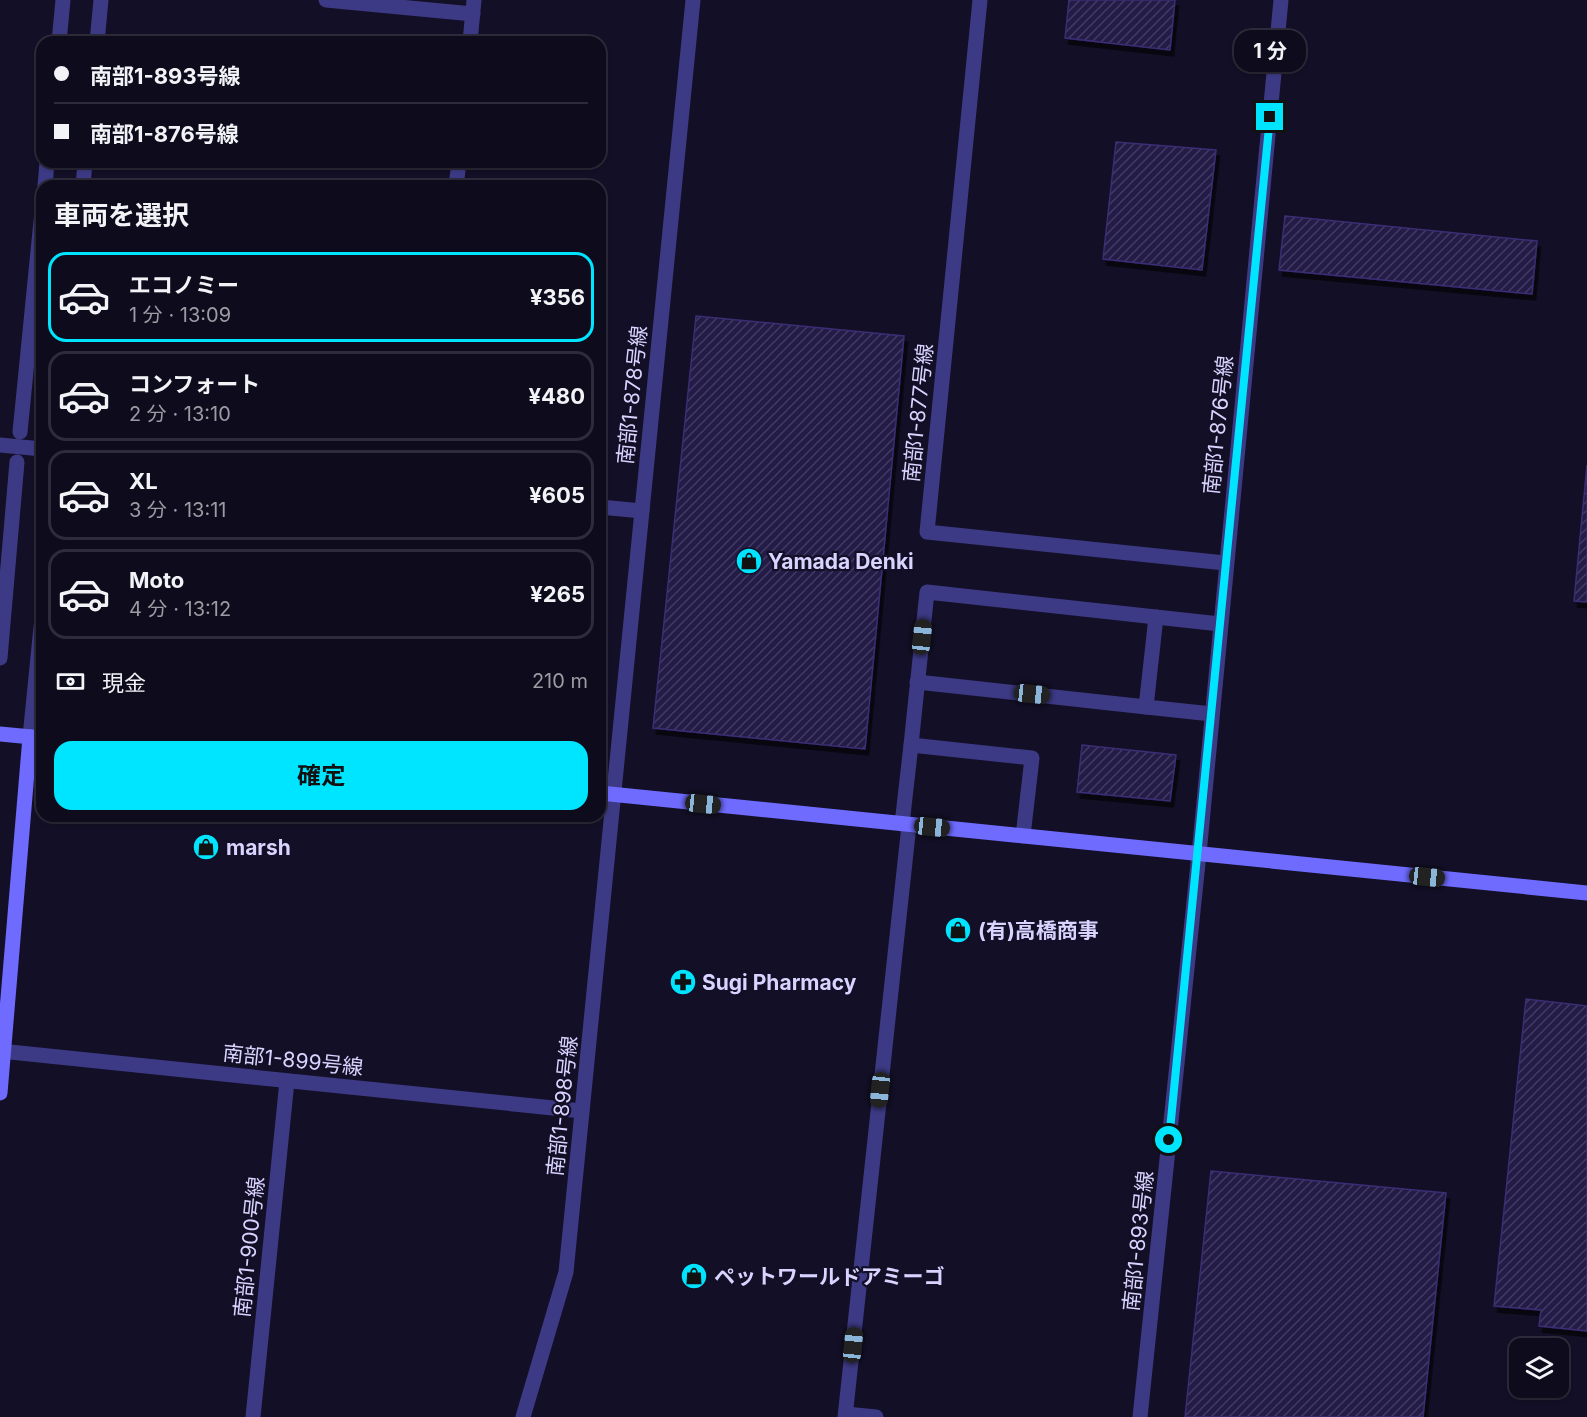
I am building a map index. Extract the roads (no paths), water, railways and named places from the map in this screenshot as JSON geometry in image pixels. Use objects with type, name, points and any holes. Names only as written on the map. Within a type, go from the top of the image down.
[{"type":"street","points":[[60,36],[63,0]]},
{"type":"street","points":[[98,36],[101,0]]},
{"type":"street","points":[[326,0],[474,7],[471,36]]},
{"type":"street","name":"南部1-878号線","points":[[607,794],[642,511],[693,0]]},
{"type":"street","name":"南部1-877号線","points":[[980,0],[927,532],[1225,563]]},
{"type":"street","name":"南部1-876号線","points":[[1199,854],[1225,563],[1281,0]]},
{"type":"street","points":[[20,432],[36,271]]},
{"type":"street","points":[[0,445],[36,448]]},
{"type":"street","points":[[0,658],[17,462]]},
{"type":"street","points":[[606,508],[642,511]]},
{"type":"street","points":[[876,1417],[846,1416],[927,592],[1220,624]]},
{"type":"street","points":[[1146,706],[1156,616]]},
{"type":"street","points":[[917,682],[1212,714]]},
{"type":"street","points":[[0,734],[36,738],[2,1051],[0,1093]]},
{"type":"street","points":[[911,745],[1032,758],[1023,836]]},
{"type":"street","points":[[607,794],[1587,893]]},
{"type":"street","name":"南部1-898号線","points":[[523,1417],[566,1272],[582,1111],[605,822]]},
{"type":"street","name":"南部1-893号線","points":[[1140,1417],[1199,854]]},
{"type":"street","name":"南部1-899号線","points":[[2,1051],[582,1111]]},
{"type":"street","name":"南部1-900号線","points":[[253,1417],[287,1081]]},
{"type":"place","name":"Yamada Denki","points":[[749,561]]},
{"type":"place","name":"marsh","points":[[206,847]]},
{"type":"place","name":"(有)高橋商事","points":[[958,930]]},
{"type":"place","name":"Sugi Pharmacy","points":[[683,982]]},
{"type":"place","name":"ペットワールドアミーゴ","points":[[694,1276]]}]
